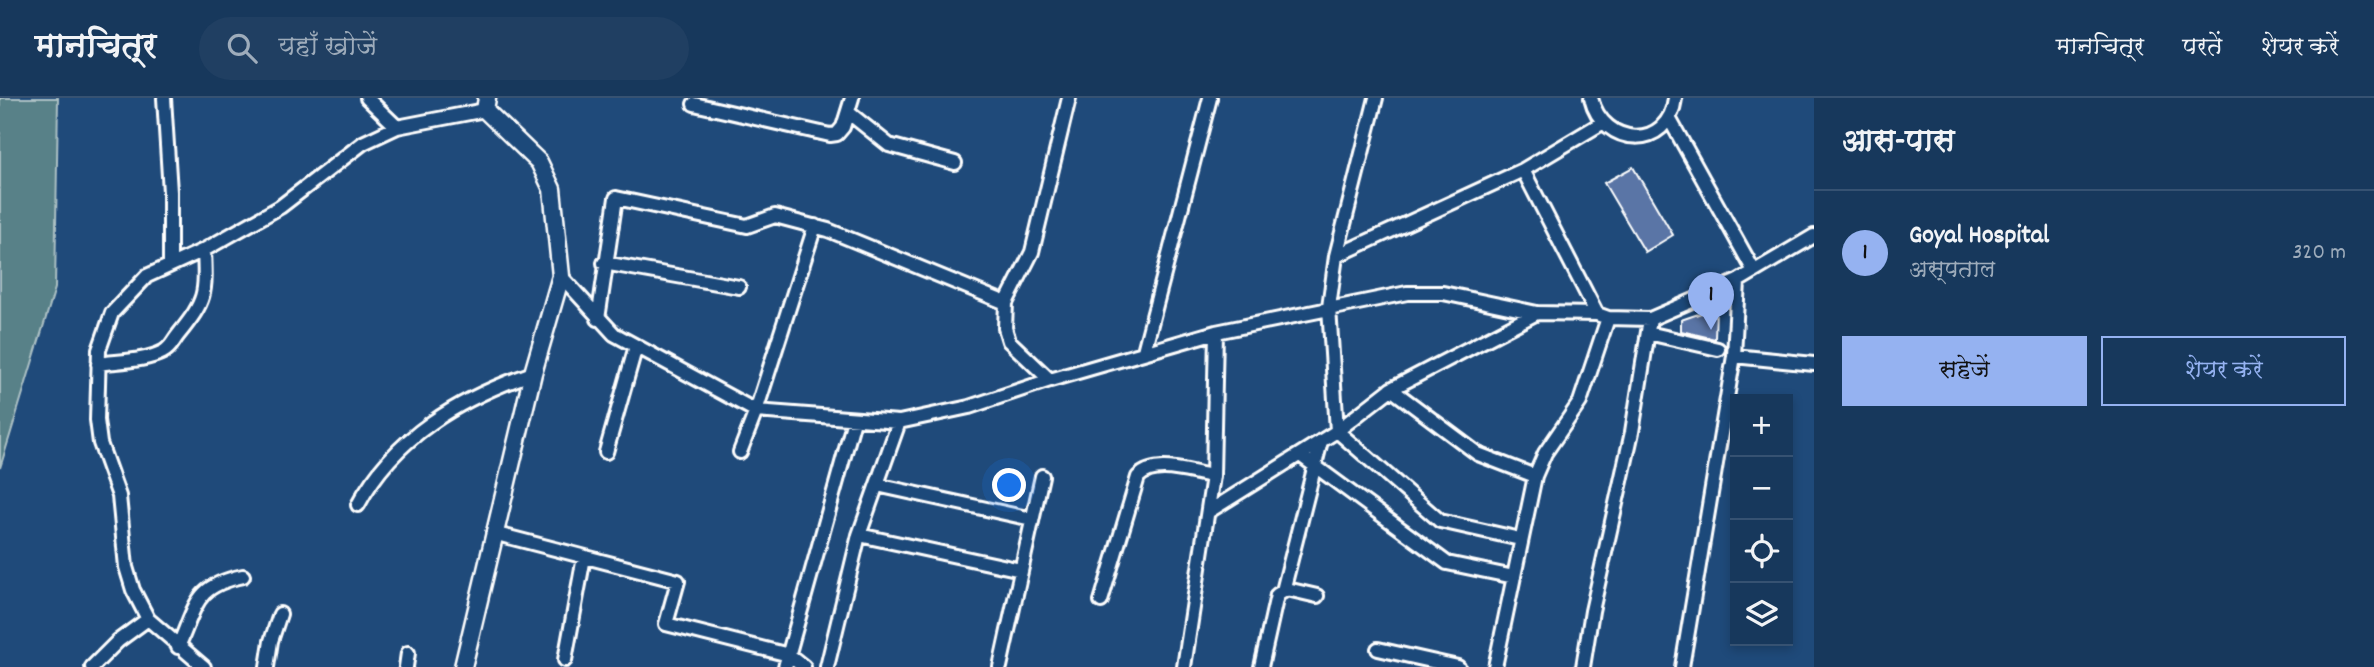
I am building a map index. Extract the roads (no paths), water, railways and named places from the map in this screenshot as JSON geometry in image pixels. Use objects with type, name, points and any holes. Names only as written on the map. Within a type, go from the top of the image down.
[{"type":"street","points":[[163,98],[170,191],[170,265]]},
{"type":"street","points":[[367,98],[397,127]]},
{"type":"street","points":[[694,104],[830,135],[837,134],[843,127],[852,98]]},
{"type":"street","points":[[1051,380],[1009,341],[1005,328],[1006,303],[1032,252],[1069,98]]},
{"type":"street","points":[[1143,351],[1210,98]]},
{"type":"street","points":[[1376,98],[1336,256],[1329,307],[1337,431],[1440,521],[1520,539]]},
{"type":"street","points":[[1591,98],[1602,123],[1612,132],[1637,137],[1660,128],[1669,118],[1675,98]]},
{"type":"street","points":[[204,667],[148,619],[125,567],[119,496],[100,443],[97,410],[98,364],[103,332],[111,313],[134,287],[281,206],[363,143],[397,127],[486,104],[540,162],[552,189],[561,276],[533,373],[463,667]]},
{"type":"street","points":[[849,113],[889,145],[955,163]]},
{"type":"street","points":[[1669,118],[1754,271]]},
{"type":"street","points":[[1336,256],[1523,170],[1602,123]]},
{"type":"street","points":[[1494,667],[1535,476],[1545,453],[1580,402],[1602,316],[1523,170]]},
{"type":"street","points":[[598,318],[604,263],[616,198],[747,226],[775,216],[815,226],[1006,303]]},
{"type":"street","points":[[740,452],[756,411],[815,226]]},
{"type":"street","points":[[561,276],[614,334],[756,411],[899,422],[949,413],[1143,351],[1216,332],[1407,293],[1443,293],[1537,313],[1650,319],[1738,281],[1814,236]]},
{"type":"street","points":[[98,364],[158,354],[171,346],[193,319],[201,303],[205,276],[204,250]]},
{"type":"street","points":[[604,263],[739,287]]},
{"type":"street","points":[[1682,667],[1734,356],[1738,281]]},
{"type":"street","points":[[1208,512],[1321,442],[1391,389],[1537,313]]},
{"type":"street","points":[[1583,667],[1632,432],[1650,319]]},
{"type":"street","points":[[1184,667],[1213,477],[1216,332]]},
{"type":"street","points":[[1648,333],[1717,349]]},
{"type":"street","points":[[606,452],[636,346]]},
{"type":"street","points":[[1734,356],[1814,364]]},
{"type":"street","points":[[358,505],[368,487],[427,425],[474,396],[533,373]]},
{"type":"street","points":[[1391,389],[1478,454],[1535,476]]},
{"type":"street","points":[[787,661],[854,420]]},
{"type":"street","points":[[827,667],[859,535],[899,422]]},
{"type":"street","points":[[1283,591],[1321,442]]},
{"type":"street","points":[[1300,455],[1447,563],[1514,577]]},
{"type":"street","points":[[1101,601],[1138,477],[1146,469],[1158,467],[1213,477]]},
{"type":"street","points":[[1000,667],[1042,476]]},
{"type":"street","points":[[877,485],[1032,519]]},
{"type":"street","points":[[493,533],[678,581],[666,624],[804,667]]},
{"type":"street","points":[[859,535],[1021,570]]},
{"type":"street","points":[[565,660],[584,557]]},
{"type":"street","points":[[178,647],[204,592],[220,581],[243,576]]},
{"type":"street","points":[[1261,667],[1278,595],[1292,589],[1317,596]]},
{"type":"street","points":[[267,667],[271,641],[280,614]]},
{"type":"street","points":[[92,667],[118,641],[148,619]]},
{"type":"street","points":[[1378,649],[1458,667]]},
{"type":"street","points":[[406,667],[408,653]]},
{"type":"place","name":"Goyal Hospital","points":[[1711,330]]}]
